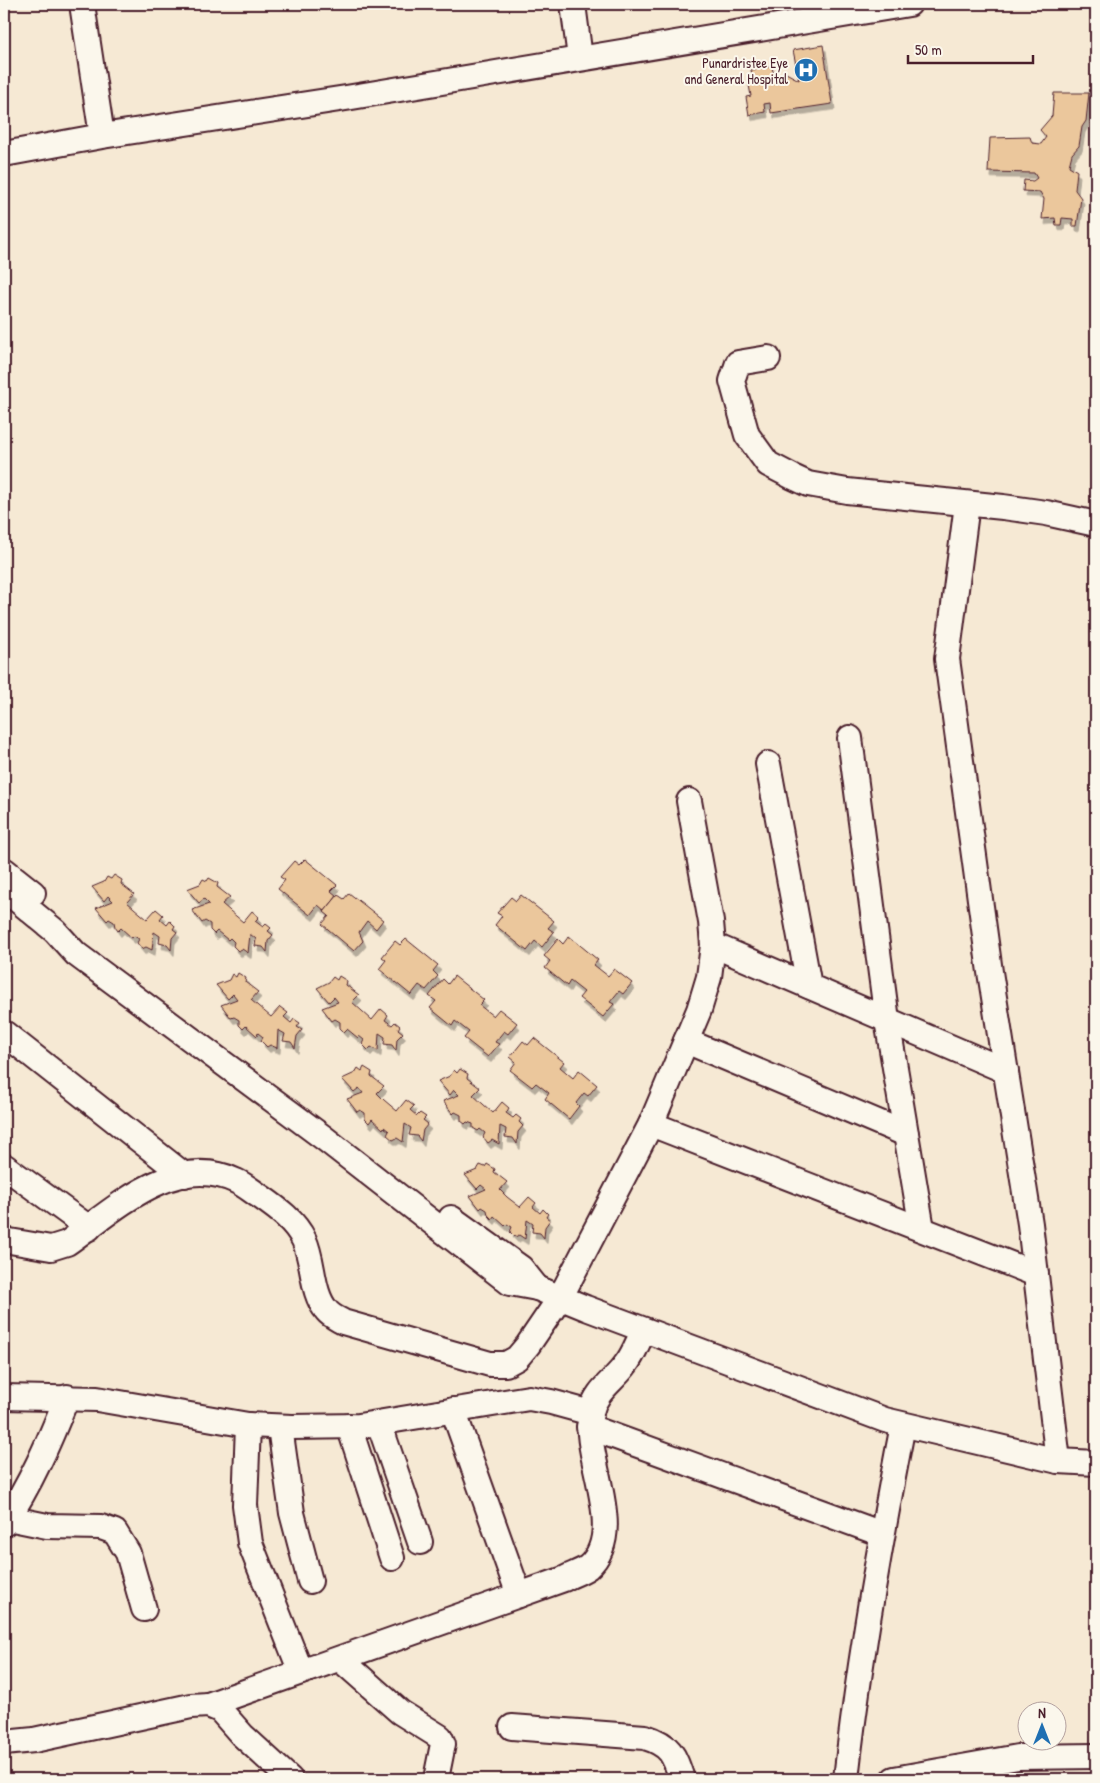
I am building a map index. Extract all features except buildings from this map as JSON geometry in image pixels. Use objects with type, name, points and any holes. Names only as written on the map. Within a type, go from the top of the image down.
[{"type":"street","points":[[82,4],[102,136]]},
{"type":"street","points":[[572,4],[580,58]]},
{"type":"street","points":[[4,154],[102,136],[346,98],[909,4]]},
{"type":"street","points":[[768,358],[738,362],[732,381],[747,435],[768,464],[808,484],[840,490],[1046,513],[1096,524]]},
{"type":"street","points":[[967,504],[947,659],[1036,1274],[1058,1461]]},
{"type":"street","points":[[850,738],[887,1020],[922,1229]]},
{"type":"street","points":[[768,764],[809,986]]},
{"type":"street","points":[[4,1240],[51,1248],[67,1243],[158,1181],[184,1175],[213,1174],[235,1180],[279,1210],[294,1224],[304,1240],[320,1300],[328,1312],[343,1322],[490,1364],[506,1364],[518,1358],[560,1298],[651,1124],[699,1010],[709,977],[713,945],[711,922],[689,801]]},
{"type":"street","points":[[4,870],[48,905],[89,944],[226,1044],[446,1214],[521,1268],[537,1288]]},
{"type":"street","points":[[4,889],[54,931],[76,954],[324,1138],[510,1283],[537,1288],[885,1420],[1058,1461],[1096,1463]]},
{"type":"street","points":[[713,945],[1006,1072]]},
{"type":"street","points":[[4,1033],[184,1175]]},
{"type":"street","points":[[686,1041],[906,1134]]},
{"type":"street","points":[[651,1124],[1036,1274]]},
{"type":"street","points":[[4,1166],[89,1228]]},
{"type":"street","points":[[4,1743],[34,1740],[191,1706],[208,1705],[564,1579],[587,1567],[598,1553],[603,1534],[603,1514],[590,1420],[600,1390],[628,1362],[644,1330]]},
{"type":"street","points":[[4,1398],[67,1398],[107,1401],[248,1425],[280,1427],[349,1426],[379,1423],[529,1398],[551,1402],[590,1420],[882,1534]]},
{"type":"street","points":[[67,1398],[40,1462],[24,1494],[6,1521],[47,1526],[101,1526],[115,1532],[128,1553],[144,1609]]},
{"type":"street","points":[[453,1410],[519,1595]]},
{"type":"street","points":[[379,1423],[420,1542]]},
{"type":"street","points":[[248,1425],[246,1524],[250,1544],[301,1672]]},
{"type":"street","points":[[846,1779],[856,1691],[882,1534],[903,1425]]},
{"type":"street","points":[[349,1426],[392,1558]]},
{"type":"street","points":[[280,1427],[292,1513],[310,1581]]},
{"type":"street","points":[[340,1659],[400,1712],[440,1737],[443,1744],[436,1779]]},
{"type":"street","points":[[208,1705],[220,1710],[242,1735],[290,1779]]},
{"type":"street","points":[[512,1727],[646,1737],[660,1742],[675,1757],[682,1779]]},
{"type":"street","points":[[894,1779],[1018,1757],[1096,1756]]},
{"type":"place","name":"Punardristee Eye and General Hospital","points":[[806,70]]}]
